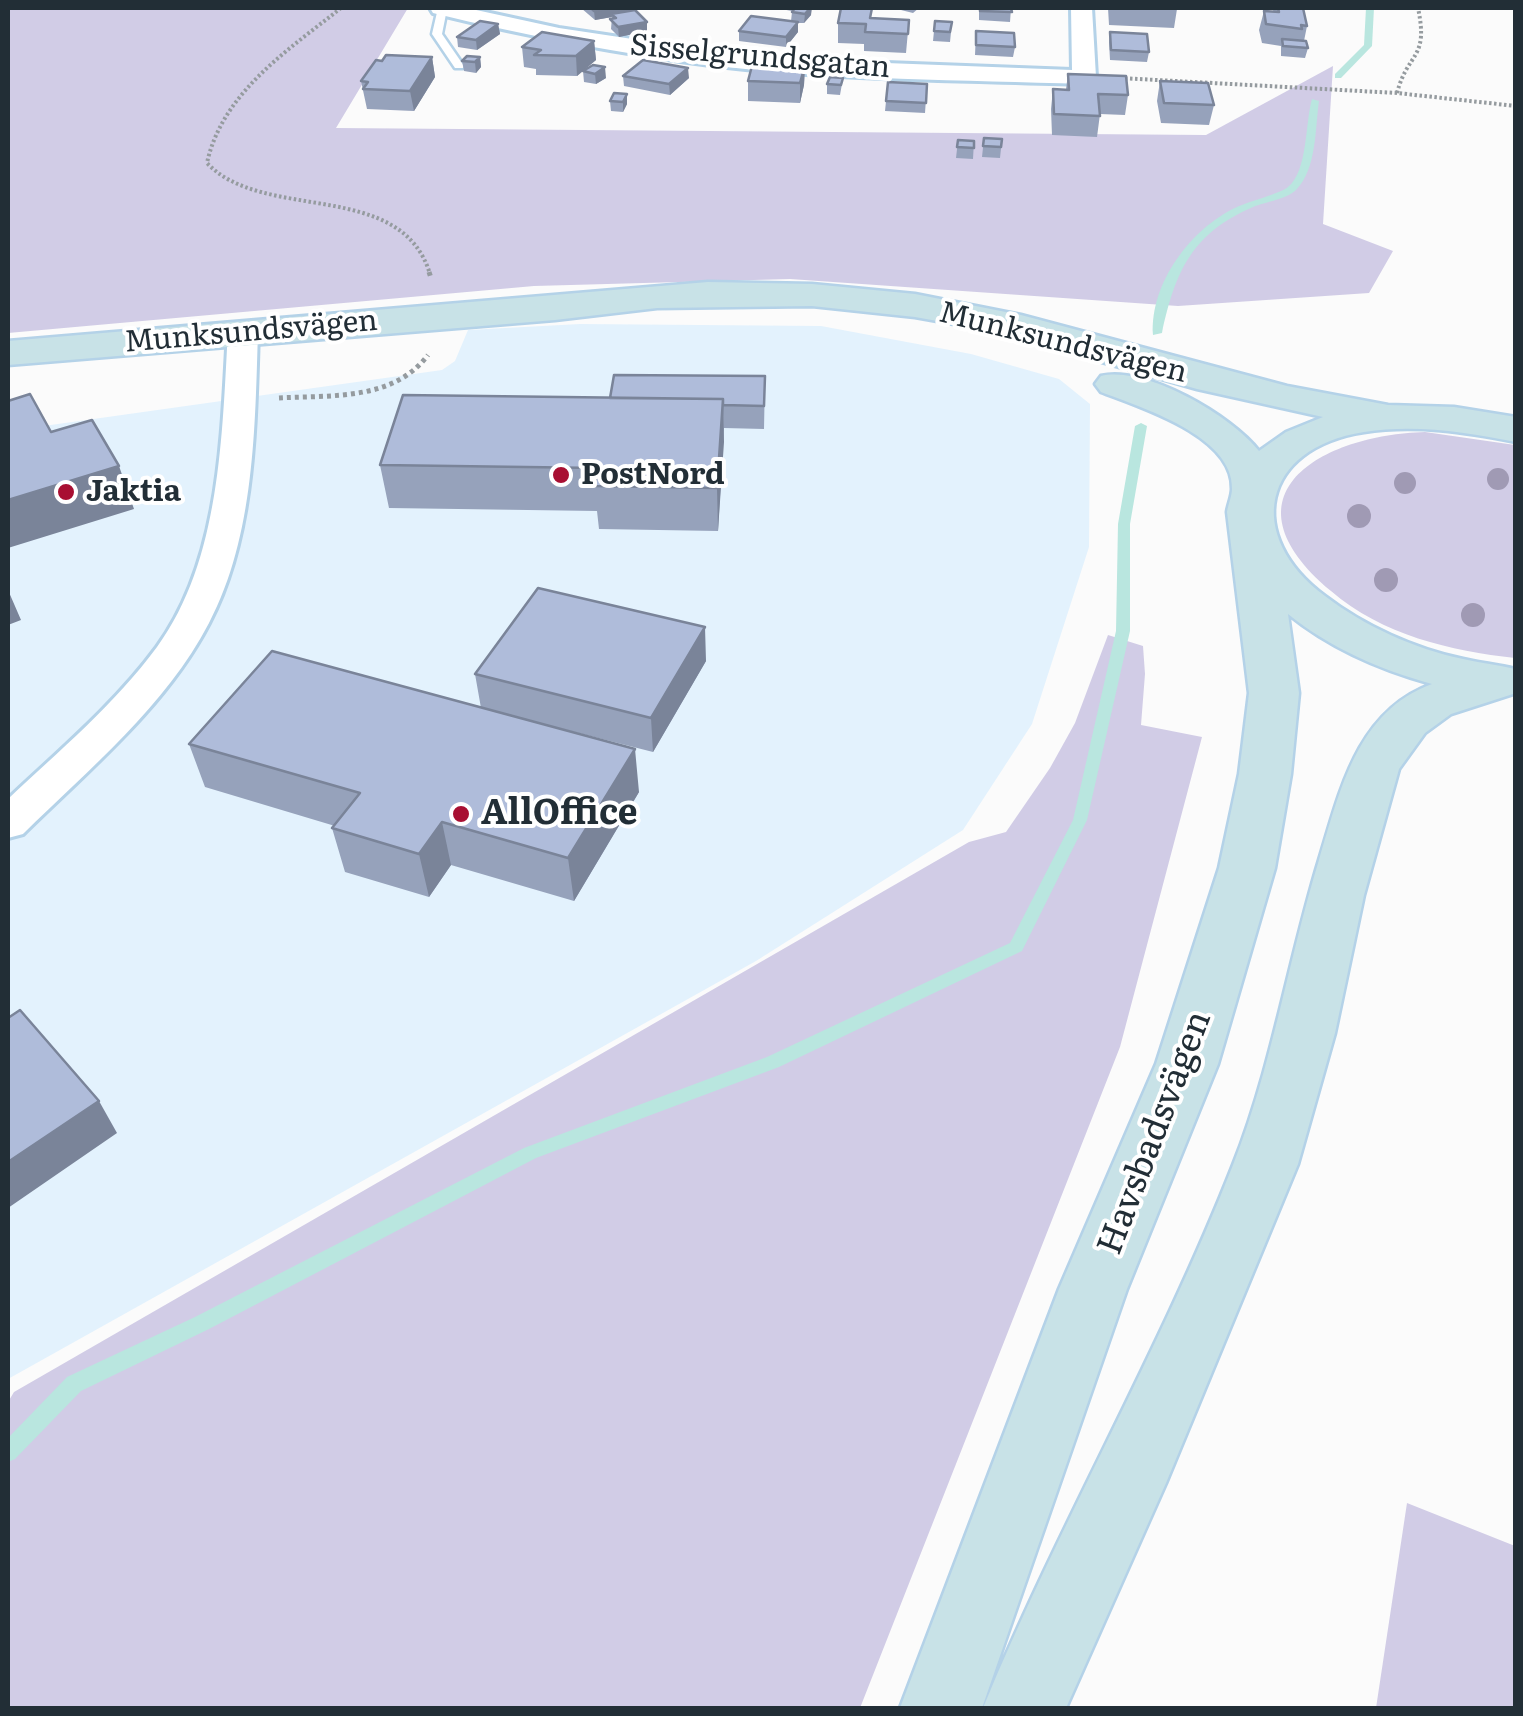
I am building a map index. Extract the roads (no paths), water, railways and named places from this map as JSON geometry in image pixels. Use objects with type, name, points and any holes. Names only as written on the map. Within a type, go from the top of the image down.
[{"type":"main road","name":"Munksundsvägen","points":[[8,353],[555,308],[607,300],[763,294],[906,306],[1007,323],[1230,385],[1409,417],[1516,430]]},
{"type":"main road","name":"Munksundsvägen","points":[[555,308],[838,321],[922,332],[1013,351],[1085,372],[1182,412],[1217,433],[1241,457],[1254,487]]},
{"type":"main road","points":[[1254,487],[1267,465],[1302,440],[1349,422],[1516,406]]},
{"type":"main road","name":"Havsbadsvägen","points":[[941,1708],[1094,1288],[1187,1064],[1247,868],[1274,693],[1249,512],[1254,487]]},
{"type":"main road","points":[[1255,539],[1271,569],[1298,598],[1336,626],[1381,650],[1433,668],[1502,682]]},
{"type":"main road","points":[[1024,1708],[1140,1457],[1266,1164],[1305,1033],[1336,895],[1374,765],[1407,721],[1433,702],[1502,682]]},
{"type":"street","name":"Sisselgrundsgatan","points":[[441,8],[558,35],[720,59],[833,68],[1084,76],[1082,8]]},
{"type":"street","points":[[8,823],[112,724],[174,652],[215,566],[240,401],[243,332]]},
{"type":"lane","points":[[441,8],[437,34],[459,66]]},
{"type":"waterway","points":[[1338,76],[1368,46],[1370,8]]},
{"type":"waterway","points":[[1157,333],[1172,277],[1198,238],[1237,211],[1291,190],[1305,167],[1315,101]]},
{"type":"waterway","points":[[8,1452],[74,1384],[202,1323],[530,1153],[773,1062],[1016,947],[1080,820],[1123,631],[1124,524],[1141,426]]},
{"type":"place","name":"PostNord","points":[[561,475]]},
{"type":"place","name":"Jaktia","points":[[66,492]]},
{"type":"place","name":"AllOffice","points":[[461,814]]}]
